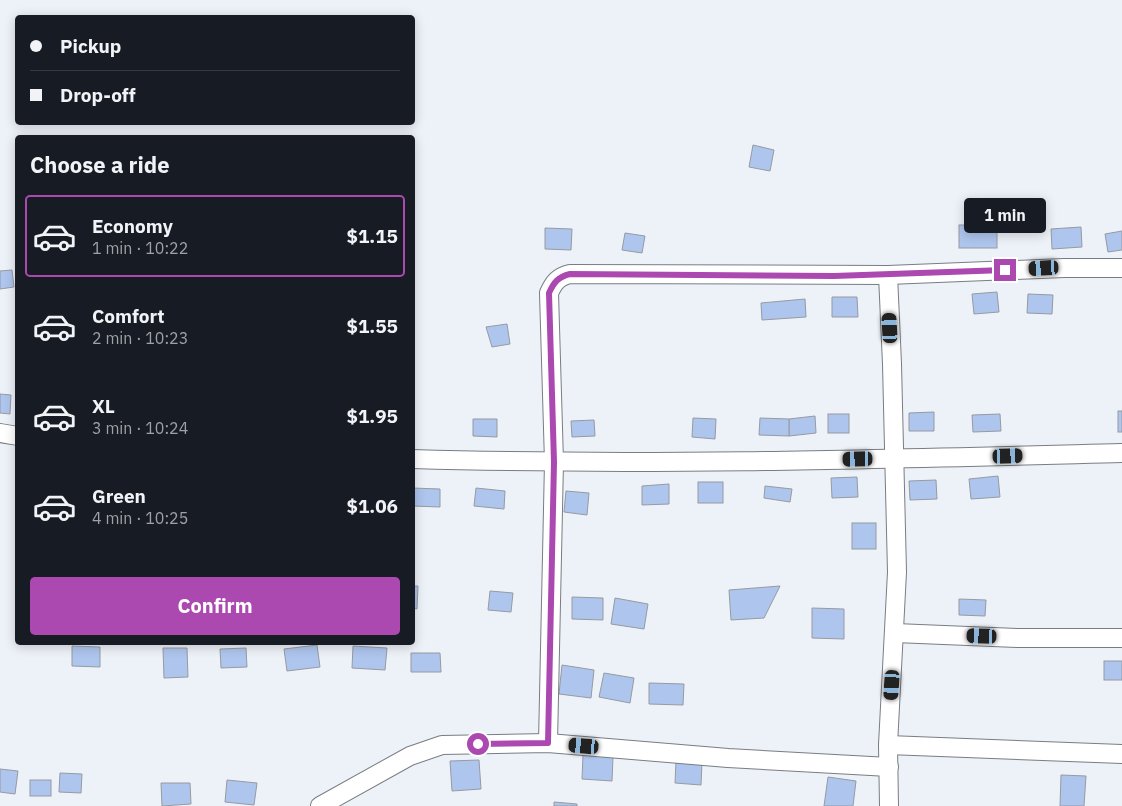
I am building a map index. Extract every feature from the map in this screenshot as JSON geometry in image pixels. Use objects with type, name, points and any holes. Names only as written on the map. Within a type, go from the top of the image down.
[{"type":"street","points":[[548,743],[554,462],[549,293],[553,283],[561,276],[570,274],[888,275],[1064,268],[1122,268]]},
{"type":"street","points":[[888,275],[897,572],[888,745],[889,806]]},
{"type":"street","points":[[0,433],[15,436]]},
{"type":"street","points":[[415,459],[554,462],[895,459],[1122,454]]},
{"type":"street","points":[[895,633],[1016,638],[1122,638]]},
{"type":"street","points":[[320,806],[410,756],[442,745],[548,743],[728,758],[889,767]]},
{"type":"street","points":[[888,745],[1122,754]]},
{"type":"building","points":[[753,145],[774,150],[770,171],[749,167]]},
{"type":"building","points":[[959,225],[997,225],[997,248],[959,248]]},
{"type":"building","points":[[1081,227],[1082,247],[1052,249],[1051,229]]},
{"type":"building","points":[[545,228],[572,229],[571,250],[545,249]]},
{"type":"building","points":[[1122,231],[1122,250],[1108,252],[1105,234]]},
{"type":"building","points":[[625,233],[645,236],[642,253],[622,250]]},
{"type":"building","points":[[12,270],[14,287],[0,289],[0,271]]},
{"type":"building","points":[[997,292],[999,312],[974,314],[972,294]]},
{"type":"building","points":[[1028,294],[1053,295],[1052,314],[1027,313]]},
{"type":"building","points":[[832,297],[857,297],[858,317],[832,317]]},
{"type":"building","points":[[805,299],[806,317],[762,320],[761,303]]},
{"type":"building","points":[[507,324],[510,344],[492,347],[486,327]]},
{"type":"building","points":[[0,394],[11,395],[10,414],[0,413]]},
{"type":"building","points":[[1118,411],[1122,411],[1122,432],[1118,432]]},
{"type":"building","points":[[934,412],[934,431],[909,431],[909,413]]},
{"type":"building","points":[[828,414],[849,414],[849,433],[828,433]]},
{"type":"building","points":[[1000,414],[1001,431],[973,432],[972,415]]},
{"type":"building","points":[[815,416],[816,433],[789,436],[789,419]]},
{"type":"building","points":[[693,418],[716,419],[715,439],[692,437]]},
{"type":"building","points":[[760,418],[789,419],[789,436],[759,435]]},
{"type":"building","points":[[473,419],[497,419],[497,437],[473,436]]},
{"type":"building","points":[[594,420],[595,436],[572,437],[571,421]]},
{"type":"building","points":[[998,476],[1000,497],[971,499],[969,479]]},
{"type":"building","points":[[857,477],[858,497],[832,498],[831,478]]},
{"type":"building","points":[[936,480],[937,499],[910,500],[909,481]]},
{"type":"building","points":[[698,482],[723,482],[723,503],[698,503]]},
{"type":"building","points":[[669,484],[669,504],[642,505],[642,486]]},
{"type":"building","points":[[765,486],[792,489],[790,502],[764,498]]},
{"type":"building","points":[[415,488],[440,489],[440,507],[415,506]]},
{"type":"building","points":[[476,488],[505,491],[504,509],[474,506]]},
{"type":"building","points":[[566,491],[589,493],[587,515],[564,512]]},
{"type":"building","points":[[852,523],[876,523],[876,549],[852,549]]},
{"type":"building","points":[[415,586],[418,586],[417,609],[415,609]]},
{"type":"building","points":[[780,586],[764,618],[731,620],[729,590]]},
{"type":"building","points":[[490,591],[513,593],[511,612],[488,610]]},
{"type":"building","points":[[572,597],[603,598],[603,620],[572,619]]},
{"type":"building","points":[[615,598],[648,604],[644,629],[611,624]]},
{"type":"building","points":[[959,599],[986,600],[985,616],[959,615]]},
{"type":"building","points":[[812,608],[844,609],[844,639],[812,638]]},
{"type":"building","points":[[317,645],[320,667],[287,671],[284,649]]},
{"type":"building","points":[[72,646],[100,647],[100,667],[72,666]]},
{"type":"building","points":[[353,646],[387,648],[385,670],[352,668]]},
{"type":"building","points":[[163,648],[187,648],[188,677],[164,678]]},
{"type":"building","points":[[246,648],[247,667],[221,668],[220,649]]},
{"type":"building","points":[[411,653],[440,653],[441,672],[411,672]]},
{"type":"building","points":[[1104,661],[1122,661],[1122,680],[1104,680]]},
{"type":"building","points":[[562,665],[594,670],[591,698],[559,694]]},
{"type":"building","points":[[604,673],[634,678],[630,703],[599,697]]},
{"type":"building","points":[[649,683],[684,684],[683,705],[649,704]]},
{"type":"building","points":[[583,755],[613,757],[612,781],[582,779]]},
{"type":"building","points":[[479,760],[481,789],[452,791],[450,761]]},
{"type":"building","points":[[676,761],[702,762],[701,785],[675,783]]},
{"type":"building","points":[[0,769],[18,771],[15,794],[0,792]]},
{"type":"building","points":[[60,773],[82,774],[81,793],[59,792]]},
{"type":"building","points":[[1061,775],[1086,776],[1084,806],[1060,806]]},
{"type":"building","points":[[828,777],[856,781],[853,806],[824,806]]},
{"type":"building","points":[[30,780],[51,780],[51,796],[30,796]]},
{"type":"building","points":[[227,780],[257,783],[254,805],[225,802]]},
{"type":"building","points":[[161,783],[190,783],[191,804],[162,806]]},
{"type":"building","points":[[554,802],[577,804],[577,806],[554,806]]},
{"type":"route","points":[[478,744],[548,743],[554,462],[549,293],[553,283],[561,276],[570,274],[780,276],[888,275],[1005,270]]}]
